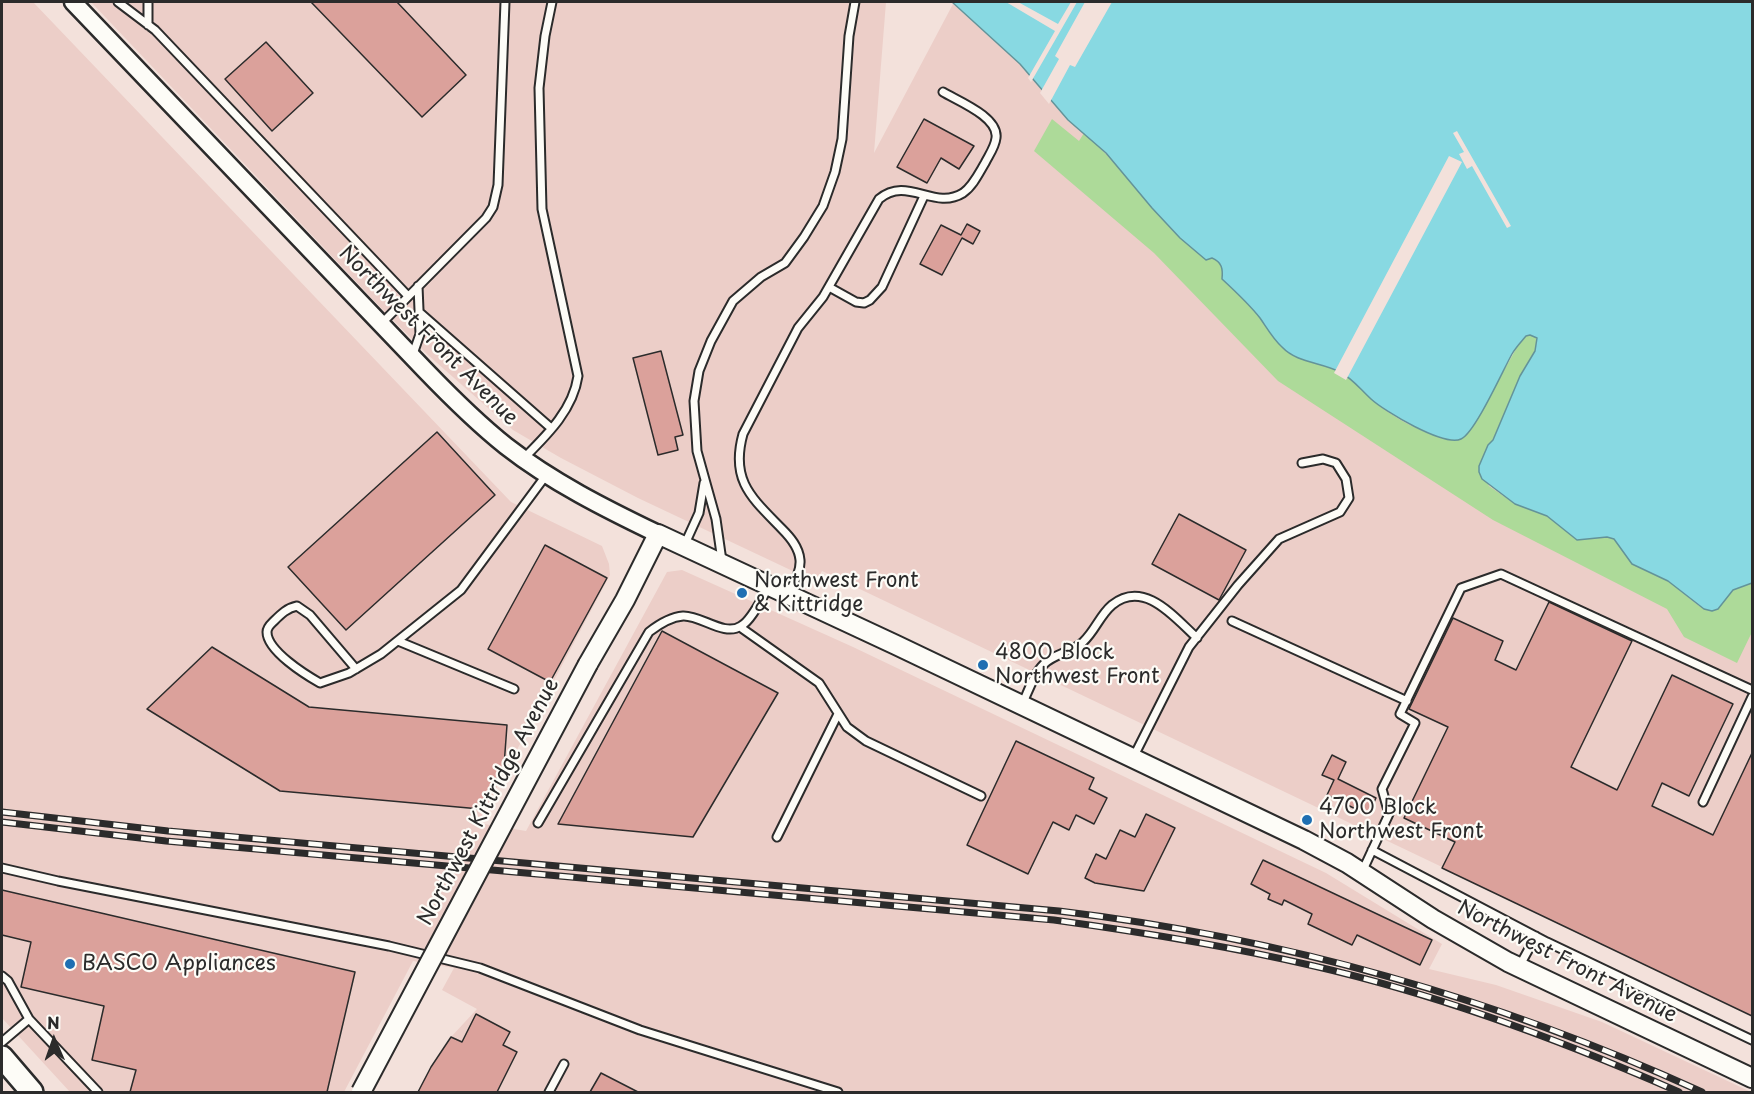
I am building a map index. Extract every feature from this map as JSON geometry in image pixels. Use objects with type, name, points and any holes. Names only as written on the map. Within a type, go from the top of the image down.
[{"type":"highway","points":[[2,1057],[32,1092]]},
{"type":"main road","name":"Northwest Front Avenue","points":[[658,534],[1294,835],[1362,872],[1432,919],[1519,967],[1752,1078]]},
{"type":"main road","name":"Northwest Kittridge Avenue","points":[[361,1092],[588,664],[625,600],[658,534]]},
{"type":"street","name":"Northwest Front Avenue","points":[[73,2],[477,422],[523,459],[547,474],[609,511],[658,534]]},
{"type":"lane","points":[[118,2],[155,30],[408,296]]},
{"type":"lane","points":[[148,2],[148,25]]},
{"type":"lane","points":[[381,324],[486,218],[496,196],[505,2]]},
{"type":"lane","points":[[523,459],[568,407],[575,393],[578,376],[542,209],[539,88],[545,36],[552,2]]},
{"type":"lane","points":[[723,564],[716,519],[697,451],[694,401],[699,371],[711,341],[733,301],[761,277],[785,263],[823,206],[835,172],[842,139],[849,36],[855,2]]},
{"type":"lane","points":[[788,595],[800,567],[799,553],[788,536],[746,490],[739,465],[740,444],[748,423],[798,328],[829,287],[879,199],[887,192],[896,190],[908,190],[939,199],[951,198],[964,192],[975,180],[994,147],[997,135],[994,126],[988,119],[943,92]]},
{"type":"lane","points":[[829,287],[856,302],[864,303],[870,300],[882,287],[924,195]]},
{"type":"lane","points":[[412,356],[419,340],[418,286]]},
{"type":"lane","points":[[419,312],[551,428]]},
{"type":"lane","points":[[1133,758],[1189,647],[1238,585],[1279,539],[1340,512],[1349,498],[1346,479],[1336,463],[1323,459],[1302,463]]},
{"type":"lane","points":[[356,669],[310,615],[297,606],[290,607],[267,628],[266,634],[270,642],[291,666],[320,683],[356,669],[381,654],[461,590],[547,474]]},
{"type":"lane","points":[[684,546],[699,513],[703,495],[703,474]]},
{"type":"lane","points":[[1362,872],[1389,814],[1382,789],[1415,723],[1400,714],[1461,588],[1501,574],[1752,690]]},
{"type":"lane","points":[[538,823],[649,632],[660,624],[685,616],[727,628],[740,627],[745,624],[769,585]]},
{"type":"lane","points":[[1022,705],[1044,663],[1073,650],[1086,640],[1112,605],[1125,597],[1141,596],[1156,601],[1197,638]]},
{"type":"lane","points":[[1232,621],[1407,700]]},
{"type":"lane","points":[[740,627],[819,683],[847,727],[866,741],[981,796]]},
{"type":"lane","points":[[398,640],[514,689]]},
{"type":"lane","points":[[1703,801],[1752,697]]},
{"type":"lane","points":[[777,837],[837,714]]},
{"type":"lane","points":[[1372,849],[1536,936],[1752,1040]]},
{"type":"lane","points":[[2,868],[389,946],[480,968],[640,1030],[838,1092]]},
{"type":"lane","points":[[1519,967],[1536,936]]},
{"type":"lane","points":[[2,976],[8,981],[29,1019],[98,1092]]},
{"type":"lane","points":[[2,1042],[29,1019]]},
{"type":"lane","points":[[549,1092],[564,1064]]},
{"type":"shaded area","points":[[2,2],[33,2],[511,502],[602,546],[609,564],[610,575],[478,823],[526,831],[667,572],[682,570],[853,647],[1326,873],[1442,944],[1429,969],[1496,985],[1602,1022],[1751,1092],[418,1092],[451,1037],[477,1009],[442,990],[454,968],[413,961],[344,1092],[70,1092],[2,1018]]},
{"type":"shaded area","points":[[91,2],[886,2],[874,153],[953,4],[1020,64],[1067,120],[1683,591],[1752,583],[1752,1015],[822,571],[816,582],[638,498],[513,430],[428,355],[380,307]]},
{"type":"green space","points":[[1052,119],[1079,141],[1084,133],[1115,164],[1180,238],[1203,256],[1219,262],[1222,265],[1222,279],[1256,313],[1282,347],[1295,356],[1345,375],[1380,406],[1414,427],[1439,437],[1461,439],[1484,406],[1517,347],[1526,336],[1537,337],[1535,351],[1520,376],[1493,440],[1488,445],[1479,466],[1489,486],[1515,504],[1547,516],[1577,540],[1607,537],[1614,539],[1632,564],[1668,581],[1699,606],[1718,609],[1733,590],[1752,583],[1752,632],[1737,663],[1684,637],[1667,609],[1493,520],[1278,381],[1154,253],[1034,151]]},
{"type":"water","points":[[952,2],[1752,2],[1752,583],[1733,590],[1718,609],[1712,611],[1704,609],[1668,581],[1632,564],[1614,539],[1607,537],[1577,540],[1547,516],[1515,504],[1482,479],[1479,466],[1488,445],[1493,440],[1520,376],[1535,351],[1537,338],[1526,336],[1512,354],[1474,425],[1461,439],[1453,440],[1414,427],[1371,399],[1340,372],[1288,352],[1251,308],[1222,279],[1220,264],[1212,258],[1206,260],[1180,238],[1106,153],[1068,120],[1020,64]]},
{"type":"pier","points":[[1006,2],[1018,2],[1058,24],[1071,2],[1077,2],[1031,82],[1028,78],[1055,31]]},
{"type":"pier","points":[[1085,2],[1112,2],[1075,67],[1070,65],[1049,104],[1040,93],[1059,59],[1055,56]]},
{"type":"pier","points":[[1457,131],[1511,226],[1507,228],[1472,166],[1467,169],[1459,154],[1464,152],[1453,133]]},
{"type":"pier","points":[[1449,156],[1462,162],[1346,380],[1334,373]]},
{"type":"building","points":[[311,2],[397,2],[466,75],[422,117]]},
{"type":"building","points":[[266,42],[313,93],[272,131],[225,79]]},
{"type":"building","points":[[924,119],[974,146],[959,169],[941,158],[927,183],[897,167]]},
{"type":"building","points":[[967,224],[980,231],[973,244],[962,238],[942,275],[920,264],[941,225],[961,235]]},
{"type":"building","points":[[661,351],[683,435],[675,437],[678,450],[658,455],[633,358]]},
{"type":"building","points":[[437,432],[495,495],[346,630],[288,567]]},
{"type":"building","points":[[1179,514],[1246,550],[1219,600],[1152,564]]},
{"type":"building","points":[[545,545],[607,578],[550,682],[488,649]]},
{"type":"building","points":[[1549,602],[1632,641],[1571,767],[1617,790],[1672,675],[1733,704],[1689,796],[1662,783],[1652,806],[1713,835],[1752,753],[1752,1016],[1442,868],[1455,842],[1404,818],[1448,727],[1409,709],[1453,618],[1503,641],[1495,660],[1516,670]]},
{"type":"building","points":[[662,631],[778,693],[693,837],[558,824]]},
{"type":"building","points":[[212,647],[309,707],[507,725],[504,766],[480,809],[280,791],[147,709]]},
{"type":"building","points":[[1016,741],[1094,778],[1089,789],[1107,798],[1094,824],[1076,815],[1069,830],[1053,822],[1028,874],[967,845]]},
{"type":"building","points":[[1332,755],[1346,762],[1338,779],[1376,798],[1368,815],[1327,795],[1334,780],[1322,775]]},
{"type":"building","points":[[1146,814],[1175,828],[1144,891],[1095,883],[1085,878],[1096,854],[1106,859],[1120,830],[1135,837]]},
{"type":"building","points":[[1263,860],[1432,940],[1420,965],[1357,935],[1352,945],[1308,924],[1312,914],[1284,900],[1282,905],[1268,899],[1270,894],[1251,884]]},
{"type":"building","points":[[2,890],[355,972],[327,1092],[130,1092],[136,1070],[92,1060],[104,1006],[21,987],[31,942],[2,935]]},
{"type":"building","points":[[476,1014],[510,1032],[503,1045],[517,1052],[497,1092],[418,1092],[451,1037],[462,1042]]},
{"type":"building","points":[[601,1073],[638,1092],[590,1092]]},
{"type":"railway","points":[[2,812],[168,831],[1059,911],[1143,923],[1226,937],[1388,976],[1546,1028],[1624,1058],[1702,1092]]},
{"type":"railway","points":[[2,822],[166,841],[1054,920],[1152,935],[1282,959],[1408,991],[1500,1020],[1590,1054],[1679,1092]]},
{"type":"place","name":"Northwest Front & Kittridge","points":[[742,593]]},
{"type":"place","name":"4800 Block Northwest Front","points":[[983,665]]},
{"type":"place","name":"4700 Block Northwest Front","points":[[1307,820]]},
{"type":"place","name":"BASCO Appliances","points":[[70,964]]}]
